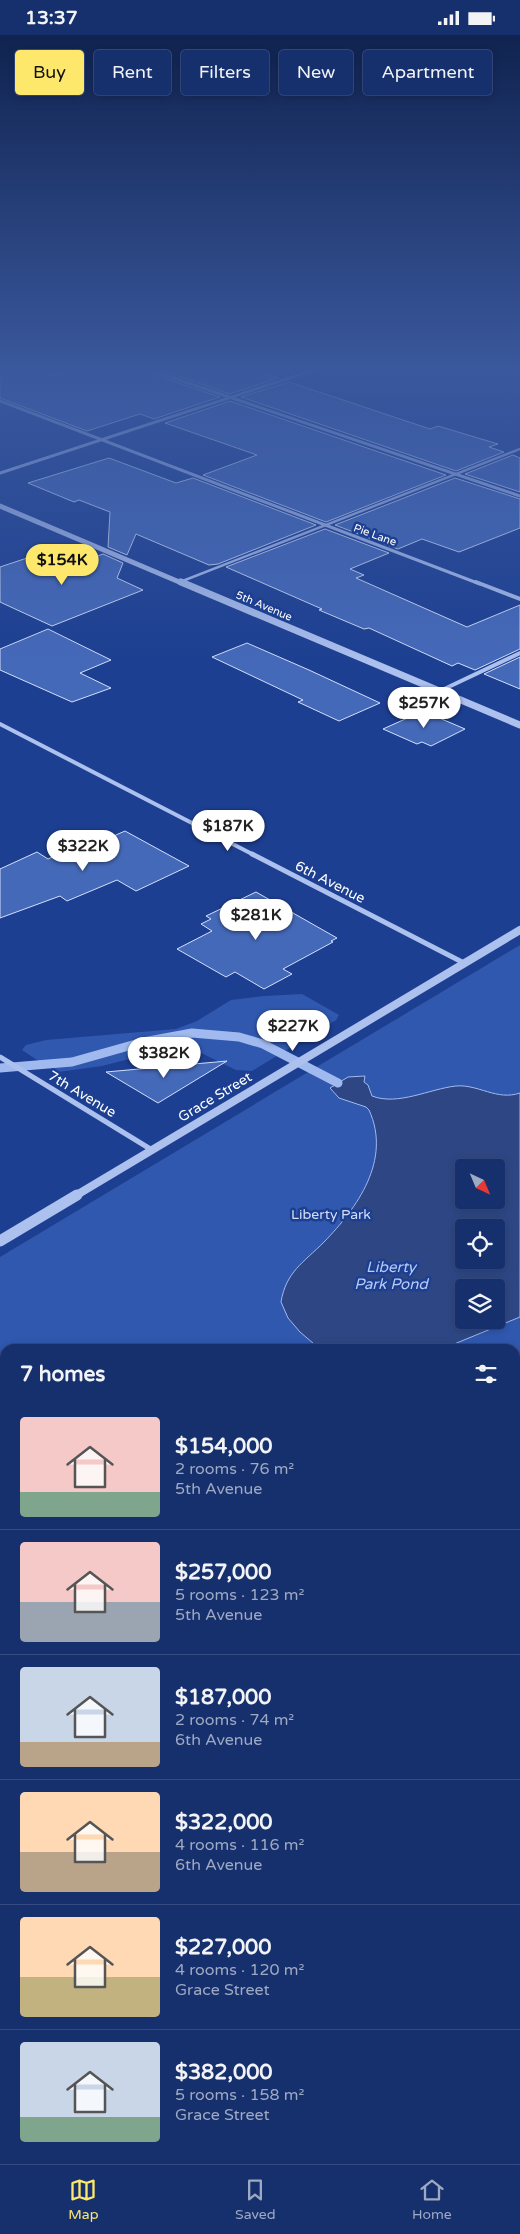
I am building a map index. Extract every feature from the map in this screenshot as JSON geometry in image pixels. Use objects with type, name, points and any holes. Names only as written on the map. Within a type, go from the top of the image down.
[{"type":"street","points":[[0,473],[21,466]]},
{"type":"street","name":"Pie Lane","points":[[171,466],[520,599]]},
{"type":"street","points":[[432,466],[520,496]]},
{"type":"street","name":"5th Avenue","points":[[0,506],[520,725]]},
{"type":"street","points":[[440,691],[520,653]]},
{"type":"street","name":"6th Avenue","points":[[0,724],[464,963]]},
{"type":"street","name":"Grace Street","points":[[0,1241],[520,930]]},
{"type":"street","name":"7th Avenue","points":[[0,1057],[152,1150]]},
{"type":"lane","points":[[179,582],[474,466]]},
{"type":"green space","name":"Liberty Park","points":[[520,945],[520,1344],[0,1344],[0,1257]]},
{"type":"green space","points":[[302,994],[339,1015],[336,1020],[252,1071],[236,1070],[195,1050],[164,1050],[102,1066],[58,1072],[22,1050],[26,1045],[46,1040],[176,1029],[197,1021],[231,1000]]},
{"type":"water","name":"Liberty Park Pond","points":[[365,1076],[364,1082],[368,1085],[372,1096],[382,1099],[403,1098],[456,1086],[472,1087],[503,1095],[520,1093],[520,1317],[505,1323],[505,1279],[455,1279],[455,1329],[491,1329],[454,1344],[314,1344],[288,1318],[281,1302],[283,1292],[291,1275],[324,1242],[348,1214],[368,1182],[374,1165],[375,1129],[369,1110],[366,1107],[339,1098],[330,1088],[348,1077]]},
{"type":"building","points":[[82,466],[131,466],[176,483],[193,478],[316,525],[218,564],[209,565],[136,534],[127,555],[108,547],[110,512],[79,500],[74,502],[28,483]]},
{"type":"building","points":[[226,466],[421,466],[446,475],[326,522],[203,475]]},
{"type":"building","points":[[442,466],[468,466],[456,471]]},
{"type":"building","points":[[484,466],[520,466],[520,492],[465,474]]},
{"type":"building","points":[[455,478],[520,499],[520,528],[459,552],[422,539],[398,549],[335,525]]},
{"type":"building","points":[[325,529],[389,553],[350,569],[364,575],[356,578],[467,627],[520,605],[520,649],[475,670],[458,663],[452,666],[369,628],[364,629],[319,610],[322,609],[226,567]]},
{"type":"building","points":[[48,551],[77,564],[103,554],[123,563],[117,578],[143,590],[52,626],[0,602],[0,567]]},
{"type":"building","points":[[48,629],[111,660],[80,673],[111,688],[72,702],[0,670],[0,649]]},
{"type":"building","points":[[247,643],[380,703],[339,721],[298,702],[303,700],[212,657]]},
{"type":"building","points":[[520,657],[520,689],[484,674]]},
{"type":"building","points":[[423,711],[465,729],[431,746],[422,742],[417,744],[383,729]]},
{"type":"building","points":[[125,831],[189,866],[136,891],[117,880],[67,901],[60,896],[0,918],[0,869],[37,852],[48,859],[94,838],[100,842]]},
{"type":"building","points":[[256,892],[337,938],[283,969],[292,974],[264,989],[235,972],[226,977],[177,949],[212,931],[201,924],[211,919],[206,916]]},
{"type":"building","points":[[227,1061],[158,1103],[106,1072]]},
{"type":"waterway","points":[[0,1068],[72,1062],[143,1042],[192,1033],[239,1037],[263,1044],[338,1083]]}]
